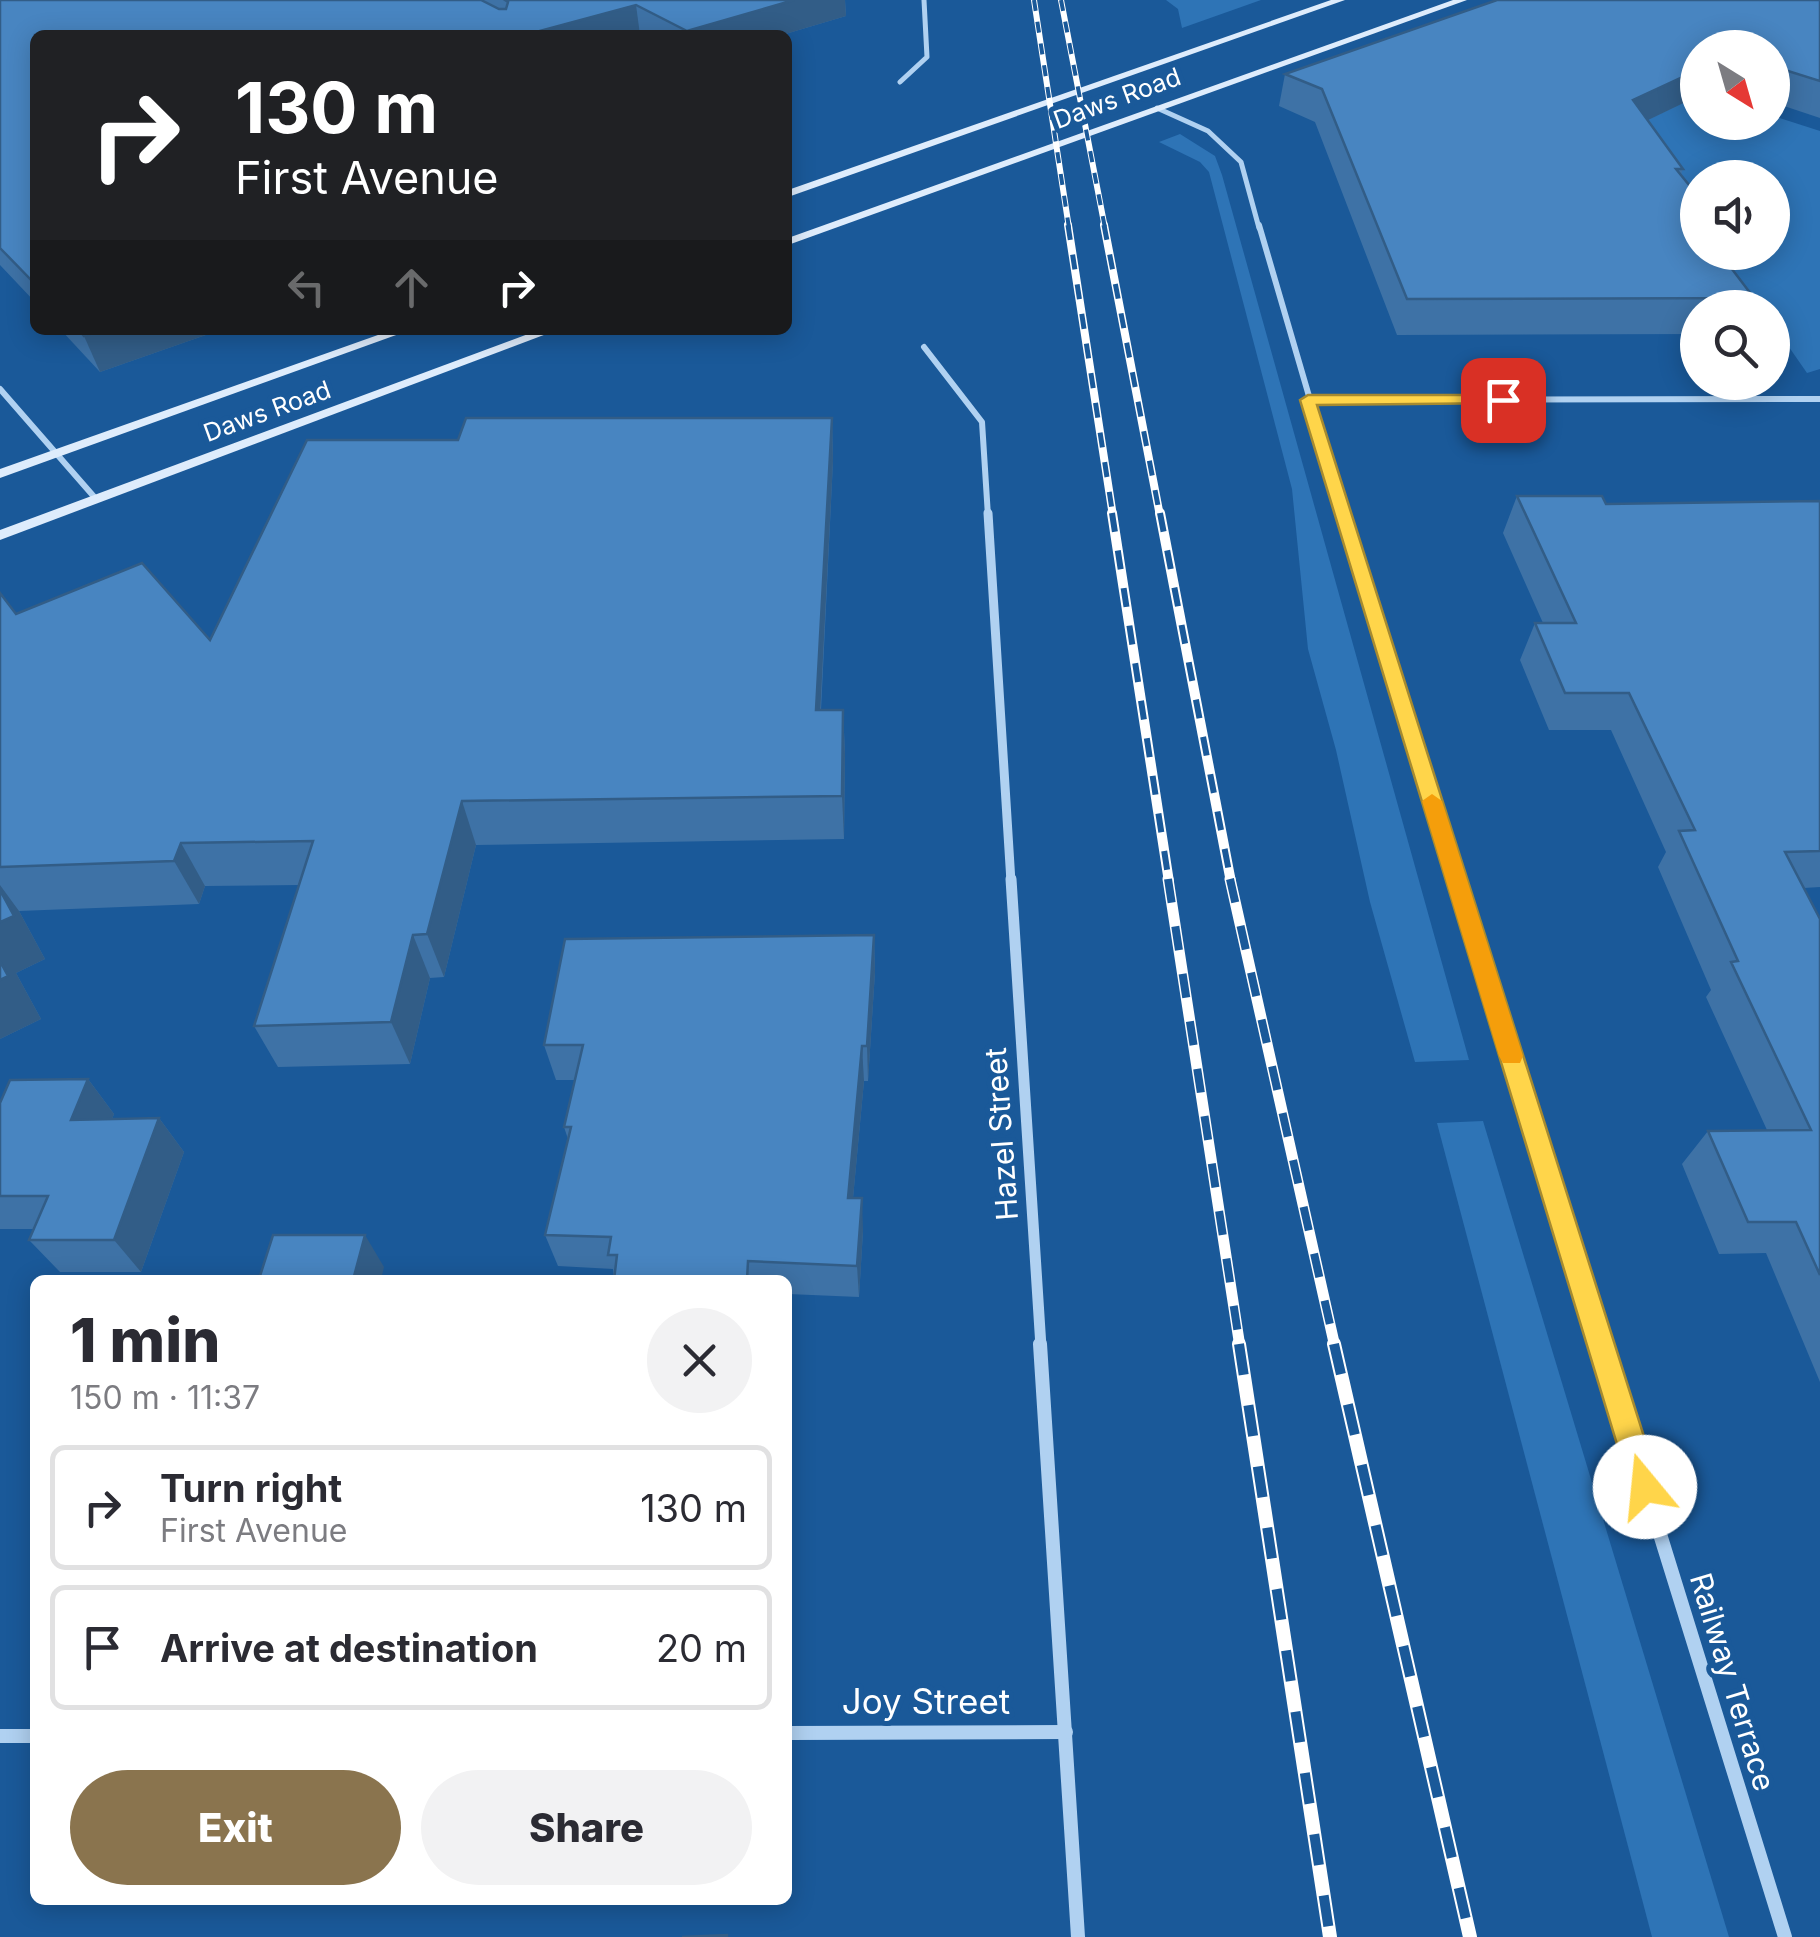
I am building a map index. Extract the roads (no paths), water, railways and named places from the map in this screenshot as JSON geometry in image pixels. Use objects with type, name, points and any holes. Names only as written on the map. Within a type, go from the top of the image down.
[{"type":"main road","name":"Daws Road","points":[[792,190],[1340,0]]},
{"type":"main road","name":"Daws Road","points":[[792,241],[1462,0]]},
{"type":"main road","name":"Daws Road","points":[[0,474],[390,335]]},
{"type":"main road","name":"Daws Road","points":[[0,535],[536,335]]},
{"type":"street","points":[[900,82],[927,57],[924,0]]},
{"type":"street","name":"Railway Terrace","points":[[1157,108],[1208,130],[1240,162],[1308,400],[1785,1937]]},
{"type":"street","name":"Hazel Street","points":[[924,346],[982,422],[1078,1937]]},
{"type":"street","points":[[0,389],[96,498]]},
{"type":"street","points":[[1308,400],[1820,399]]},
{"type":"street","name":"Joy Street","points":[[792,1733],[1066,1732]]},
{"type":"street","points":[[0,1736],[30,1736]]},
{"type":"railway","points":[[1034,0],[1069,228]]},
{"type":"railway","points":[[1061,0],[1105,228]]},
{"type":"railway","points":[[1068,225],[1113,516]]},
{"type":"railway","points":[[1104,225],[1160,516]]},
{"type":"railway","points":[[1112,513],[1169,882]]},
{"type":"railway","points":[[1160,513],[1231,882]]},
{"type":"railway","points":[[1168,879],[1240,1347]]},
{"type":"railway","points":[[1230,879],[1335,1347]]},
{"type":"railway","points":[[1239,1344],[1330,1937]]},
{"type":"railway","points":[[1334,1344],[1470,1937]]}]
